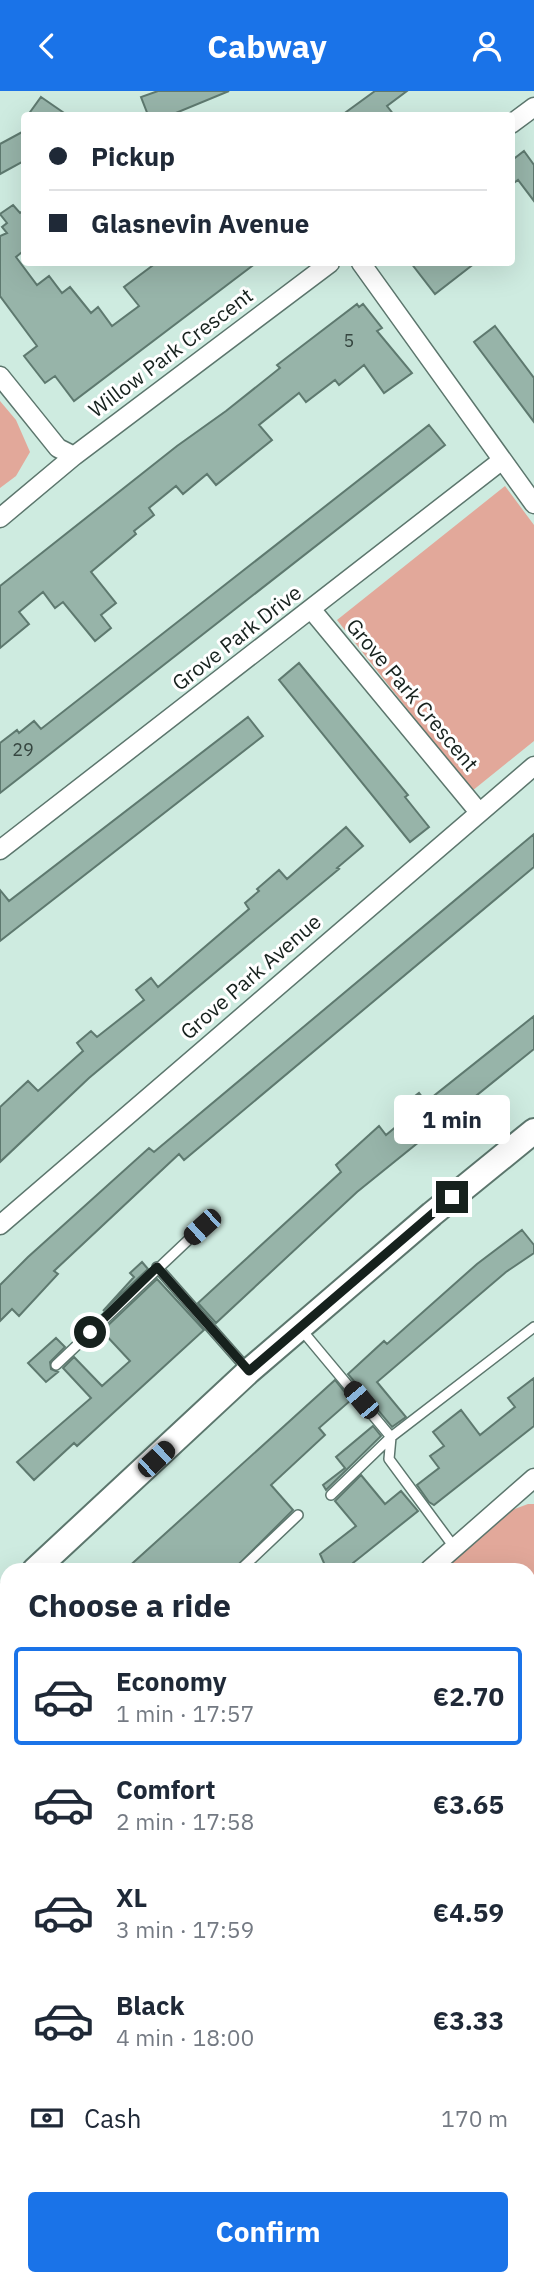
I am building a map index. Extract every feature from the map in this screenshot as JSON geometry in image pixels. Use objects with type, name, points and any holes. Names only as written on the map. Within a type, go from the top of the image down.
[{"type":"main road","points":[[43,1563],[299,1327],[534,1131]]},
{"type":"street","points":[[515,121],[534,107]]},
{"type":"street","name":"Willow Park Crescent","points":[[0,519],[74,456],[326,266]]},
{"type":"street","points":[[363,266],[534,504]]},
{"type":"street","points":[[0,376],[58,448],[74,456]]},
{"type":"street","name":"Grove Park Drive","points":[[0,850],[501,461]]},
{"type":"street","name":"Grove Park Crescent","points":[[311,609],[478,811]]},
{"type":"street","name":"Grove Park Avenue","points":[[0,1225],[478,811],[534,766]]},
{"type":"street","points":[[437,1563],[534,1478]]},
{"type":"lane","points":[[56,1365],[202,1227]]},
{"type":"lane","points":[[157,1267],[249,1371]]},
{"type":"lane","points":[[299,1327],[391,1437],[389,1459],[454,1547]]},
{"type":"lane","points":[[331,1496],[391,1437],[534,1327]]},
{"type":"lane","points":[[247,1563],[298,1514]]},
{"type":"shaded area","points":[[0,401],[16,420],[30,452],[16,476],[0,488]]},
{"type":"shaded area","points":[[505,486],[534,525],[534,741],[472,791],[337,620]]},
{"type":"shaded area","points":[[534,1504],[534,1563],[447,1563],[512,1510]]},
{"type":"building","points":[[158,91],[229,91],[178,112],[147,112],[141,97]]},
{"type":"building","points":[[375,91],[407,91],[387,106],[392,112],[346,112]]},
{"type":"building","points":[[41,97],[63,112],[30,112]]},
{"type":"building","points":[[21,133],[21,163],[0,174],[0,144]]},
{"type":"building","points":[[524,151],[534,165],[534,201],[518,180],[515,182],[515,158]]},
{"type":"building","points":[[13,205],[21,212],[21,253],[16,257],[37,285],[49,276],[62,293],[70,287],[91,313],[98,307],[112,326],[139,306],[124,287],[152,266],[252,266],[74,401],[55,376],[45,383],[24,356],[37,346],[0,296],[0,236],[7,233],[2,227],[7,223],[0,214]]},
{"type":"building","points":[[413,266],[471,266],[435,294]]},
{"type":"building","points":[[357,304],[359,307],[363,304],[382,328],[377,331],[412,373],[384,393],[364,365],[339,385],[335,380],[306,402],[299,393],[259,425],[272,440],[216,485],[207,474],[183,494],[176,486],[149,508],[154,515],[91,572],[116,603],[101,615],[111,628],[95,641],[63,602],[55,608],[43,592],[19,612],[29,624],[0,648],[0,586],[177,446],[226,411],[280,368],[277,365]]},
{"type":"building","points":[[495,326],[534,378],[534,422],[474,342]]},
{"type":"building","points":[[429,425],[445,445],[0,793],[0,743],[34,721],[41,729]]},
{"type":"building","points":[[299,663],[408,795],[405,797],[429,827],[410,842],[279,680]]},
{"type":"building","points":[[248,717],[263,736],[0,941],[0,890],[9,901]]},
{"type":"building","points":[[346,827],[363,846],[89,1078],[0,1162],[0,1107],[28,1081],[38,1091],[83,1051],[77,1043],[91,1031],[97,1037],[144,1000],[136,990],[151,978],[158,987],[249,909],[245,903],[279,870],[287,879]]},
{"type":"building","points":[[534,834],[534,867],[184,1160],[179,1154],[54,1271],[58,1274],[19,1316],[12,1309],[0,1321],[0,1285],[28,1257],[149,1148],[154,1152]]},
{"type":"building","points":[[534,1016],[534,1049],[357,1192],[216,1323],[198,1303],[341,1172],[336,1165],[379,1126],[386,1135],[410,1115],[402,1106],[419,1093],[426,1102]]},
{"type":"building","points":[[522,1230],[534,1245],[534,1253],[506,1272],[377,1382],[406,1417],[392,1427],[348,1374],[384,1341],[387,1344],[477,1264]]},
{"type":"building","points":[[142,1262],[148,1269],[103,1311],[134,1277],[130,1273]]},
{"type":"building","points":[[157,1279],[204,1330],[77,1446],[74,1443],[34,1480],[17,1462],[91,1398],[63,1368],[74,1357],[102,1386],[130,1361],[102,1331]]},
{"type":"building","points":[[56,1338],[65,1347],[50,1362],[51,1369],[58,1372],[46,1382],[28,1363]]},
{"type":"building","points":[[534,1378],[534,1426],[434,1505],[429,1502],[417,1485],[439,1468],[430,1456],[444,1446],[433,1432],[461,1410],[480,1435],[515,1407],[508,1398]]},
{"type":"building","points":[[335,1380],[351,1400],[319,1428],[325,1435],[271,1485],[293,1510],[240,1563],[133,1563]]},
{"type":"building","points":[[373,1426],[381,1436],[326,1490],[323,1485],[345,1468],[336,1457]]},
{"type":"building","points":[[361,1475],[385,1504],[401,1491],[418,1511],[353,1563],[324,1563],[320,1554],[356,1526],[335,1501]]},
{"type":"route","points":[[90,1332],[157,1267],[249,1371],[452,1197]]}]
